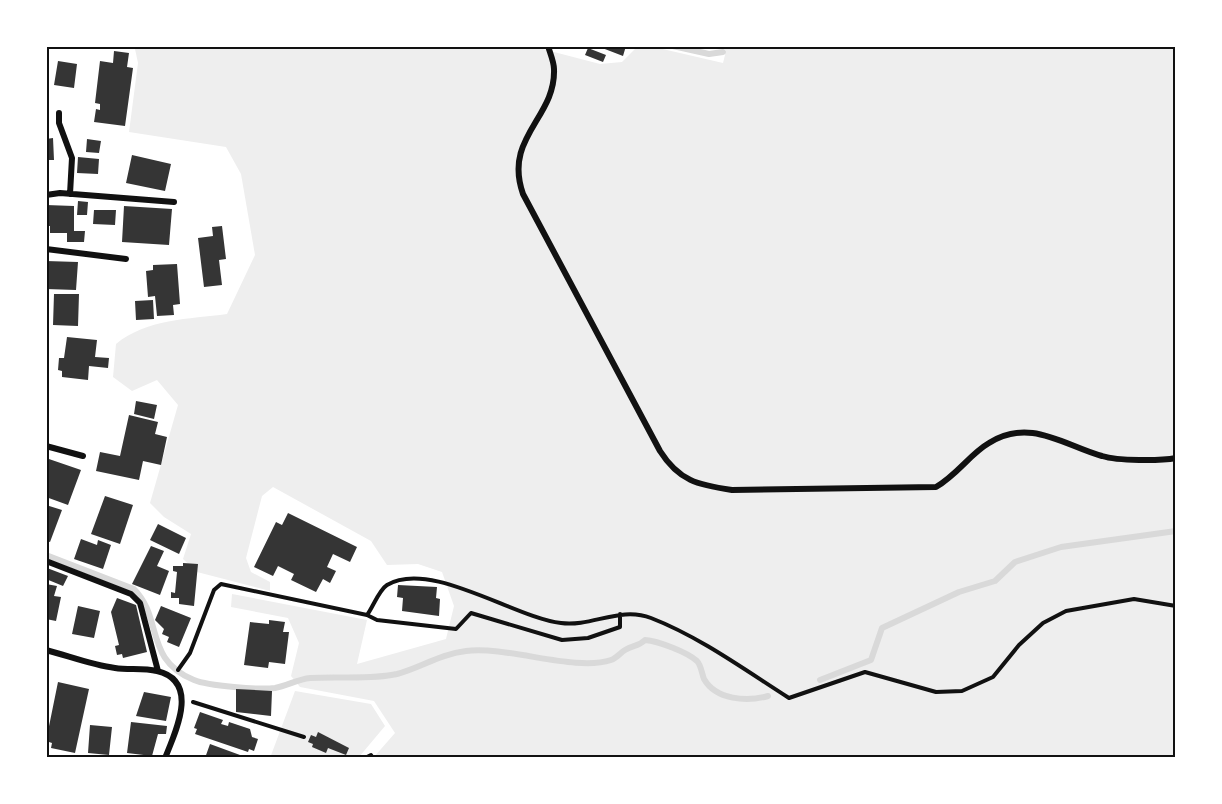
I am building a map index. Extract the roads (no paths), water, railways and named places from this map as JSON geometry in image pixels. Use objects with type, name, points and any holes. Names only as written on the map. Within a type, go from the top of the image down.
[{"type":"street","points":[[548,46],[555,68],[551,89],[521,147],[518,179],[523,194],[660,451],[670,467],[687,480],[732,490],[936,487],[954,477],[989,442],[1017,433],[1052,435],[1103,457],[1176,458]]},
{"type":"street","points":[[59,113],[59,123],[72,158],[70,194]]},
{"type":"street","points":[[46,195],[70,194],[174,202]]},
{"type":"street","points":[[46,249],[126,260]]},
{"type":"street","points":[[46,446],[83,456]]},
{"type":"street","points":[[46,561],[131,594],[140,603],[158,671]]},
{"type":"street","points":[[46,650],[114,668],[158,671],[172,678],[181,688],[183,699],[165,758]]},
{"type":"waterway","points":[[673,46],[709,54],[723,52]]},
{"type":"waterway","points":[[820,680],[871,660],[882,628],[959,592],[995,581],[1015,562],[1061,547],[1176,531]]},
{"type":"waterway","points":[[46,555],[134,589],[143,600],[156,638],[168,661],[178,672],[194,680],[210,684],[268,688],[310,678],[387,676],[447,655],[483,650],[561,661],[596,663],[613,659],[645,640],[657,642],[692,658],[698,663],[709,686],[724,695],[742,699],[768,696]]}]
